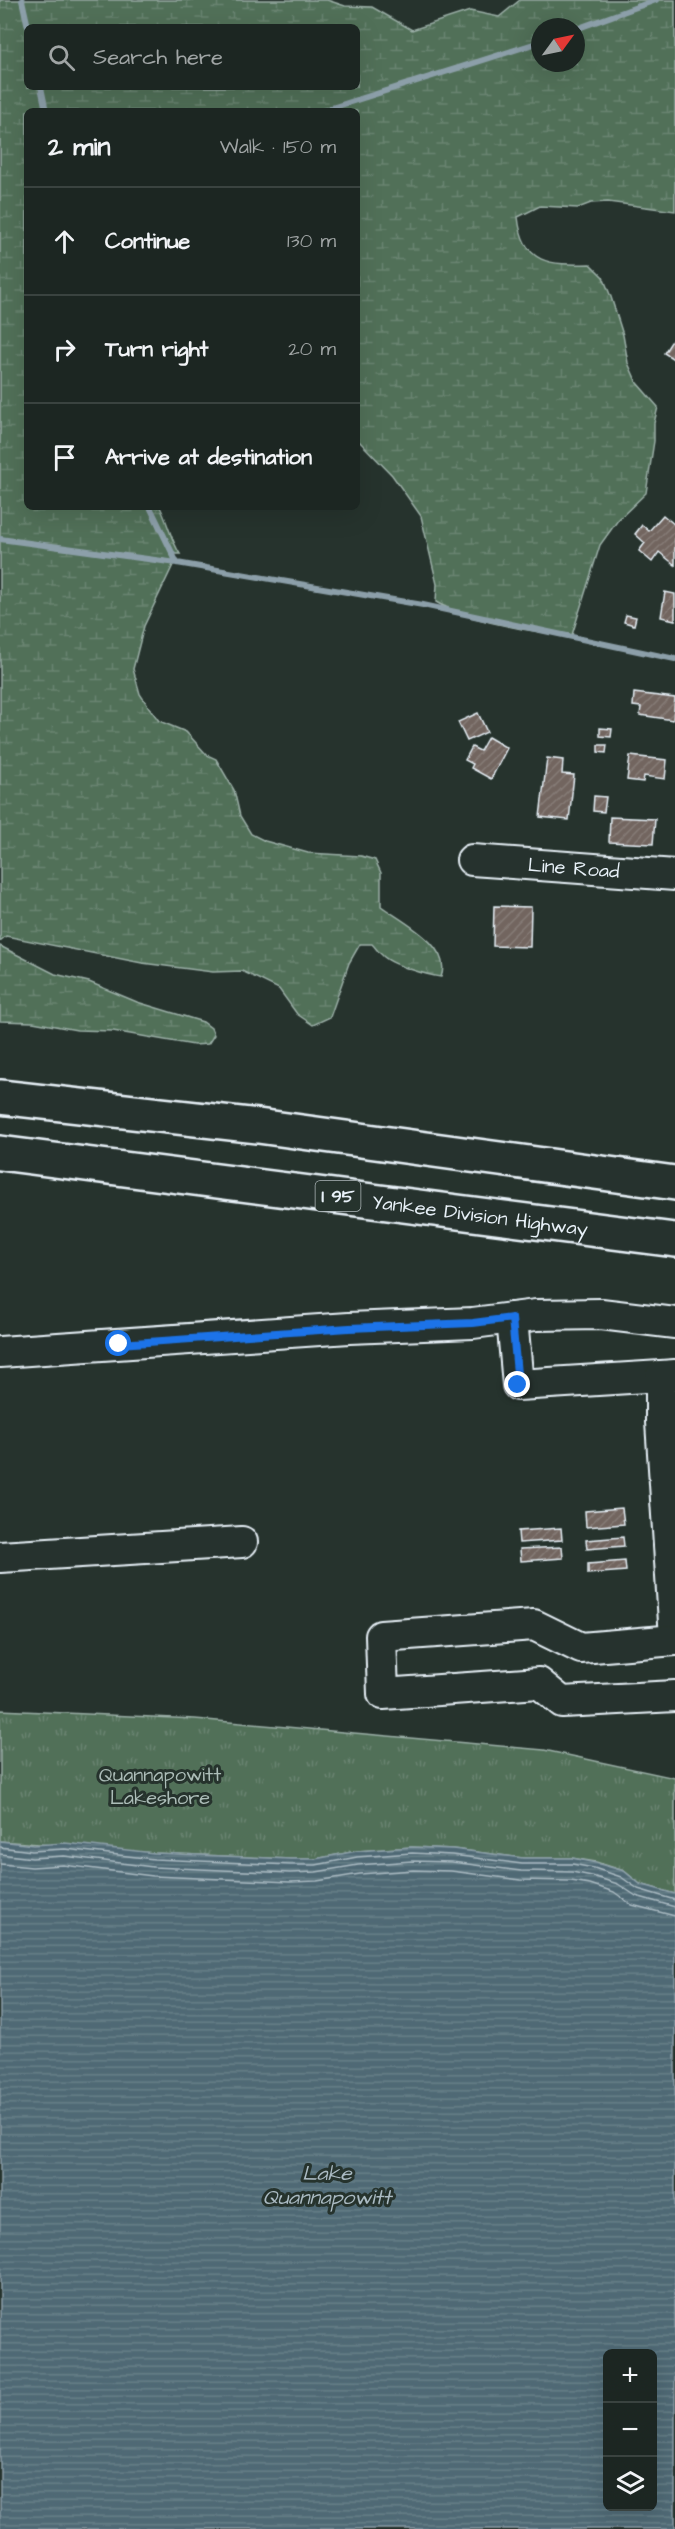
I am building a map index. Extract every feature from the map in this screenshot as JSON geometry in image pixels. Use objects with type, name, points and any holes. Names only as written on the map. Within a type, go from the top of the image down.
[{"type":"highway","points":[[0,1097],[258,1125],[675,1182]]},
{"type":"highway","name":"Yankee Division Highway","points":[[0,1153],[675,1240]]},
{"type":"highway","points":[[539,1165],[675,1168]]},
{"type":"street","name":"Line Road","points":[[472,860],[675,875]]},
{"type":"street","points":[[0,1352],[349,1328],[473,1323],[536,1315],[601,1314],[675,1323]]},
{"type":"street","points":[[512,1318],[518,1385],[668,1376],[675,1639],[581,1648],[534,1625],[381,1636],[383,1694],[539,1683],[562,1702],[675,1696]]},
{"type":"street","points":[[0,1557],[242,1542]]},
{"type":"street","points":[[539,1683],[552,1634]]},
{"type":"green space","points":[[0,0],[327,0],[345,6],[372,7],[412,30],[470,11],[499,17],[520,0],[675,0],[675,211],[608,202],[591,203],[578,208],[540,206],[518,217],[521,233],[532,253],[551,262],[590,264],[603,277],[623,335],[628,363],[637,383],[658,407],[646,493],[618,520],[600,545],[572,635],[502,625],[465,615],[436,602],[437,584],[421,516],[392,475],[360,442],[360,108],[24,108],[24,510],[161,510],[180,554],[173,554],[173,565],[144,626],[133,669],[140,694],[159,721],[186,732],[207,755],[216,759],[234,790],[240,816],[251,834],[265,841],[308,853],[361,856],[375,860],[381,873],[381,906],[412,927],[433,945],[440,955],[443,966],[441,977],[427,974],[387,959],[372,944],[360,944],[349,963],[330,1017],[313,1025],[297,1014],[279,989],[242,971],[213,972],[142,963],[6,936],[0,941]]},
{"type":"green space","points":[[0,946],[55,974],[89,982],[137,1002],[203,1022],[211,1028],[214,1035],[208,1044],[194,1045],[113,1031],[77,1030],[33,1022],[0,1021]]},
{"type":"green space","name":"Quannapowitt Lakeshore","points":[[0,1710],[195,1719],[544,1750],[675,1778],[675,1894],[640,1884],[624,1871],[596,1862],[572,1858],[523,1858],[453,1849],[412,1847],[357,1851],[315,1859],[290,1859],[154,1853],[0,1841]]},
{"type":"water","name":"Lake Quannapowitt","points":[[0,1841],[33,1845],[65,1843],[154,1853],[290,1859],[315,1859],[357,1851],[412,1847],[453,1849],[523,1858],[572,1858],[624,1871],[640,1884],[675,1894],[675,2529],[0,2529]]},
{"type":"building","points":[[675,336],[675,360],[664,353]]},
{"type":"building","points":[[663,515],[675,525],[675,565],[659,552],[652,562],[639,551],[645,543],[635,534],[642,525],[649,531]]},
{"type":"building","points":[[665,592],[675,594],[675,620],[661,617]]},
{"type":"building","points":[[626,615],[636,617],[634,625],[624,622]]},
{"type":"building","points":[[634,693],[675,698],[673,720],[640,715],[641,707],[633,706]]},
{"type":"building","points":[[478,713],[487,732],[467,741],[458,722]]},
{"type":"building","points":[[600,728],[612,729],[611,737],[600,736]]},
{"type":"building","points":[[488,737],[507,748],[491,779],[471,768],[473,764],[465,760],[472,747],[480,751]]},
{"type":"building","points":[[598,745],[607,745],[606,753],[598,752]]},
{"type":"building","points":[[630,756],[667,760],[665,779],[644,776],[643,782],[627,780]]},
{"type":"building","points":[[547,758],[563,760],[562,774],[574,775],[569,820],[540,817]]},
{"type":"building","points":[[594,796],[606,797],[604,812],[593,811]]},
{"type":"building","points":[[610,817],[655,819],[653,844],[609,842]]},
{"type":"building","points":[[494,906],[531,907],[530,947],[493,946]]},
{"type":"building","points":[[622,1508],[624,1524],[586,1527],[585,1511]]},
{"type":"building","points":[[561,1528],[562,1540],[519,1543],[518,1531]]},
{"type":"building","points":[[623,1537],[624,1546],[587,1549],[586,1540]]},
{"type":"building","points":[[562,1547],[563,1558],[521,1561],[520,1549]]},
{"type":"building","points":[[625,1561],[626,1571],[588,1574],[588,1564]]},
{"type":"waterway","points":[[22,0],[27,24]]},
{"type":"waterway","points":[[585,26],[656,0]]},
{"type":"waterway","points":[[331,108],[531,45]]},
{"type":"waterway","points":[[42,90],[45,108]]},
{"type":"waterway","points":[[151,510],[177,563]]},
{"type":"waterway","points":[[0,539],[177,563],[423,605],[675,659]]},
{"type":"route","points":[[119,1344],[349,1328],[473,1323],[512,1318],[518,1385]]}]
